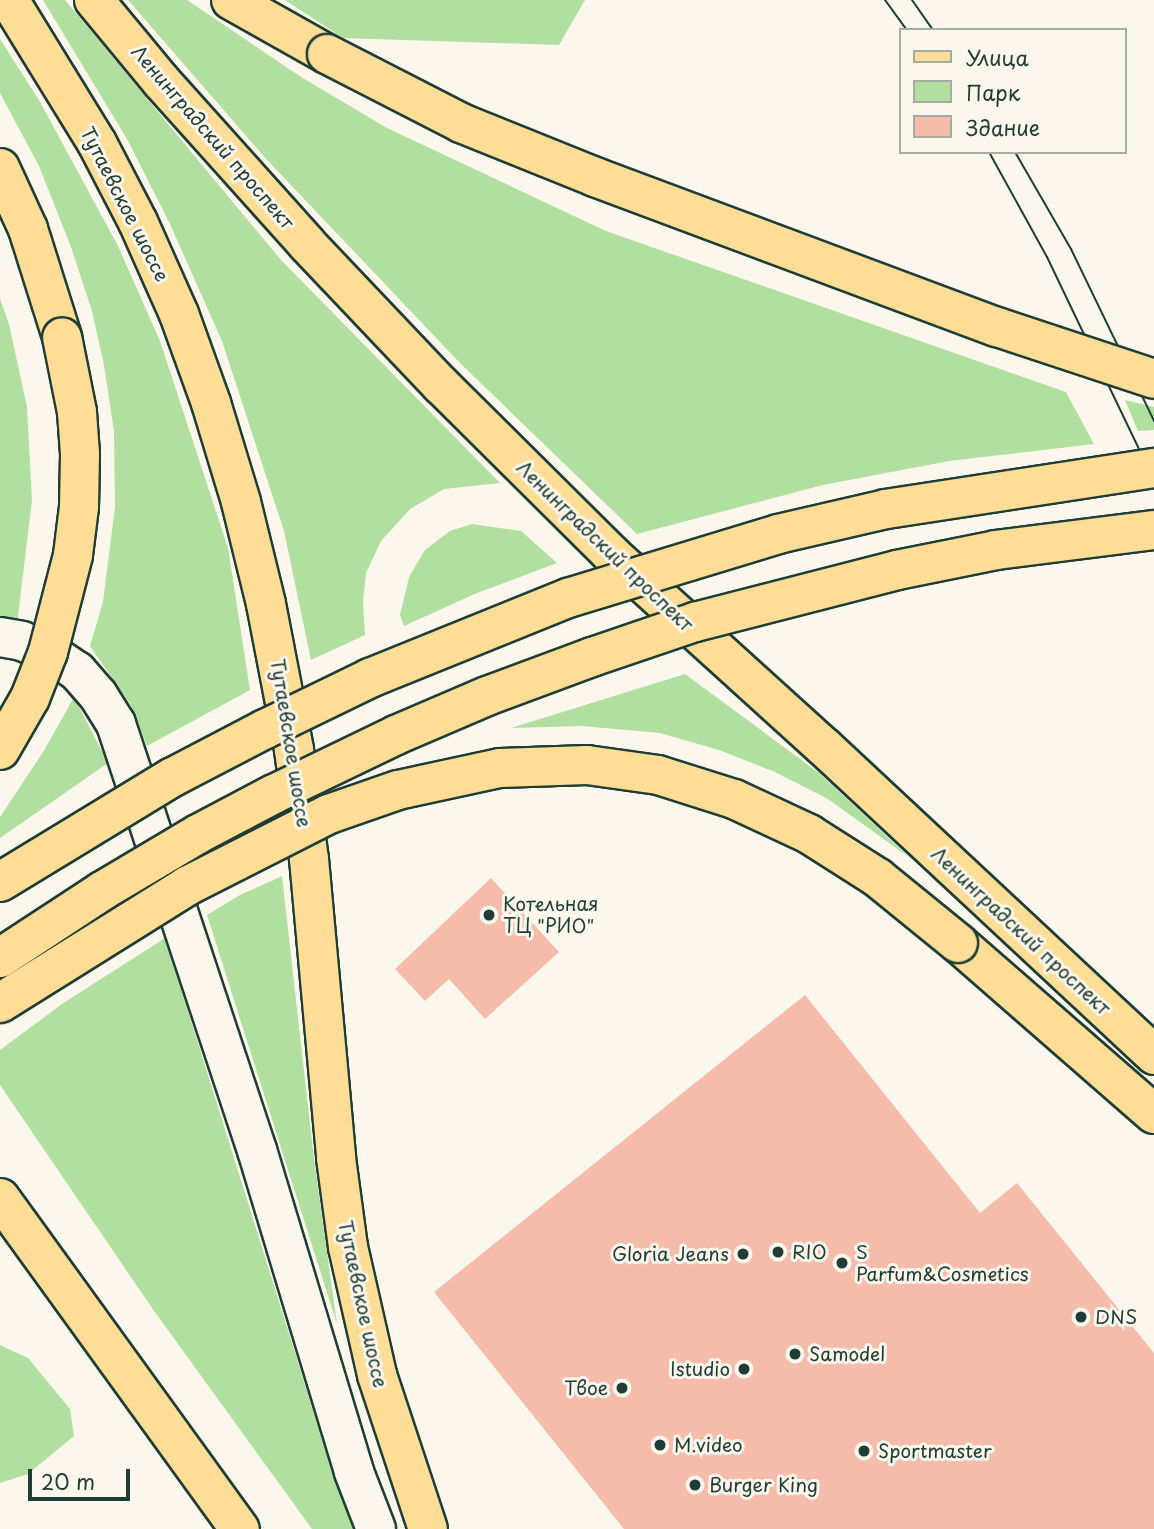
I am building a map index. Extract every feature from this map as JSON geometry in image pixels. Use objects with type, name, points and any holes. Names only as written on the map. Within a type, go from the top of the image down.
[{"type":"main road","name":"Тутаевское шоссе","points":[[9,0],[97,143],[138,222],[179,314],[211,402],[241,502],[266,604],[295,750],[309,859],[336,1158],[348,1247],[377,1375],[428,1529]]},
{"type":"main road","name":"Ленинградский проспект","points":[[94,0],[161,81],[307,244],[441,385],[573,517],[1154,1055]]},
{"type":"main road","points":[[231,0],[327,54],[461,123],[595,177],[998,327],[1154,379]]},
{"type":"main road","points":[[0,168],[28,229],[62,337],[77,412],[80,454],[79,507],[74,555],[48,652],[30,698],[0,750]]},
{"type":"main road","points":[[0,882],[173,777],[265,729],[382,673],[568,598],[778,534],[873,512],[1154,468]]},
{"type":"main road","points":[[0,958],[114,883],[274,794],[419,725],[592,657],[709,618],[897,570],[996,550],[1154,530]]},
{"type":"main road","points":[[0,1003],[187,886],[329,814],[398,790],[500,768],[587,765],[658,775],[734,799],[809,834],[878,878],[958,943],[1154,1114]]},
{"type":"main road","points":[[0,1198],[240,1529]]},
{"type":"street","points":[[0,637],[22,640],[50,653],[77,671],[98,695],[116,724],[257,1150],[354,1472],[376,1529]]},
{"type":"green space","points":[[43,0],[65,0],[281,260],[500,483],[444,489],[410,509],[381,541],[366,573],[363,602],[365,635],[311,660],[284,531],[222,341],[170,224],[127,139]]},
{"type":"green space","points":[[128,0],[187,0],[301,77],[387,128],[606,231],[1066,392],[1094,444],[949,461],[823,485],[637,534],[461,364],[268,161]]},
{"type":"green space","points":[[285,0],[585,0],[559,45],[343,38]]},
{"type":"green space","points":[[0,39],[39,100],[118,246],[160,341],[228,548],[250,690],[147,746],[131,705],[90,646],[103,602],[115,507],[114,431],[104,365],[92,311],[71,247],[39,166],[0,93]]},
{"type":"green space","points":[[0,299],[9,324],[27,407],[32,500],[17,624],[0,622]]},
{"type":"green space","points":[[1125,400],[1154,407],[1154,430],[1138,431]]},
{"type":"green space","points":[[472,524],[521,531],[557,563],[477,593],[404,626],[400,615],[409,577],[425,550],[450,531]]},
{"type":"green space","points":[[685,674],[819,773],[910,858],[828,799],[775,772],[719,750],[660,733],[582,726],[511,728]]},
{"type":"green space","points":[[74,697],[108,763],[0,838],[0,817],[45,749]]},
{"type":"green space","points":[[282,876],[314,1159],[337,1324],[207,915],[240,895]]},
{"type":"green space","points":[[165,938],[333,1474],[354,1529],[312,1529],[152,1308],[0,1085],[0,1050],[62,1004]]},
{"type":"green space","points":[[0,1345],[28,1358],[70,1409],[74,1436],[28,1474],[0,1483]]},
{"type":"building","name":"Котельная ТЦ \"РИО\"","points":[[491,878],[559,952],[485,1019],[449,979],[425,1001],[395,969]]},
{"type":"building","name":"RIO","points":[[805,995],[980,1213],[1017,1183],[1154,1353],[1154,1529],[624,1529],[434,1292]]},
{"type":"tram line","points":[[885,0],[906,28]]},
{"type":"tram line","points":[[912,0],[932,28]]},
{"type":"tram line","points":[[990,154],[1047,257],[1154,480]]},
{"type":"tram line","points":[[1016,154],[1071,249],[1154,421]]},
{"type":"place","name":"Котельная ТЦ \"РИО\"","points":[[489,915]]},
{"type":"place","name":"RIO","points":[[778,1252]]},
{"type":"place","name":"Gloria Jeans","points":[[743,1254]]},
{"type":"place","name":"S Parfum&Cosmetics","points":[[842,1263]]},
{"type":"place","name":"DNS","points":[[1081,1317]]},
{"type":"place","name":"Samodel","points":[[795,1354]]},
{"type":"place","name":"Istudio","points":[[744,1369]]},
{"type":"place","name":"Твое","points":[[622,1388]]},
{"type":"place","name":"M.video","points":[[660,1445]]},
{"type":"place","name":"Sportmaster","points":[[864,1451]]},
{"type":"place","name":"Burger King","points":[[695,1485]]}]
